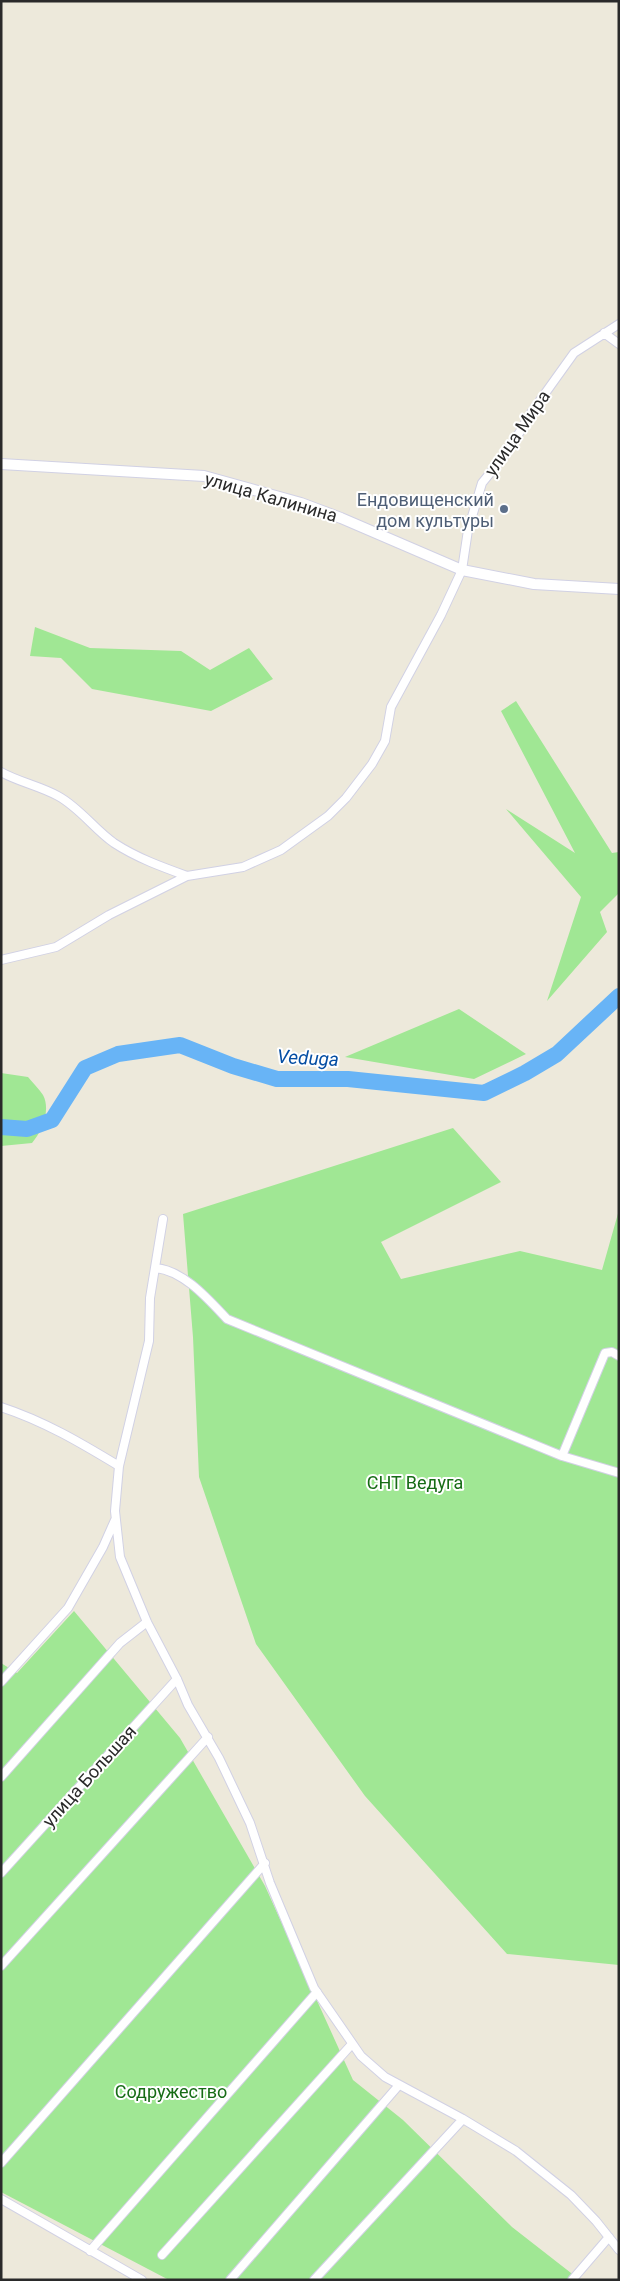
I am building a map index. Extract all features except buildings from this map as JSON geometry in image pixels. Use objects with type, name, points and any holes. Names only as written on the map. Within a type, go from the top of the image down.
[{"type":"street","name":"улица Мира","points":[[188,876],[243,867],[280,850],[328,816],[346,798],[372,764],[385,741],[391,707],[441,614],[462,570],[468,530],[482,483],[509,450],[542,398],[574,353],[619,324]]},
{"type":"street","points":[[604,332],[619,344]]},
{"type":"street","name":"улица Калинина","points":[[1,464],[204,476],[301,503],[341,518],[462,570],[534,584],[619,589]]},
{"type":"street","points":[[1,772],[17,781],[58,795],[82,813],[113,842],[154,864],[188,876]]},
{"type":"street","points":[[1,960],[56,947],[108,915],[188,876]]},
{"type":"street","points":[[163,1219],[150,1298],[149,1341],[118,1466],[116,1519],[120,1557],[147,1622],[250,1823],[265,1863],[270,1883],[318,1992],[352,2044],[369,2065],[399,2085],[463,2119],[516,2151],[571,2195],[619,2250]]},
{"type":"street","points":[[156,1268],[168,1270],[203,1294],[227,1319],[562,1456],[619,1473]]},
{"type":"street","points":[[562,1456],[605,1353],[612,1352],[619,1356]]},
{"type":"street","points":[[1,1407],[22,1414],[64,1433],[118,1466]]},
{"type":"street","points":[[1,1682],[68,1608],[103,1547],[116,1519]]},
{"type":"street","points":[[1,1777],[120,1643],[147,1622]]},
{"type":"street","name":"улица Большая","points":[[1,1873],[177,1679]]},
{"type":"street","points":[[1,1966],[208,1738]]},
{"type":"street","points":[[1,2163],[265,1863]]},
{"type":"street","points":[[90,2251],[318,1992]]},
{"type":"street","points":[[162,2255],[352,2044]]},
{"type":"street","points":[[230,2280],[399,2085]]},
{"type":"street","points":[[314,2280],[463,2119]]},
{"type":"street","points":[[1,2200],[142,2280]]},
{"type":"street","points":[[572,2280],[608,2237]]},
{"type":"green space","points":[[35,627],[90,648],[181,651],[210,670],[249,648],[273,679],[211,711],[92,689],[61,658],[30,656]]},
{"type":"green space","points":[[516,701],[612,853],[619,852],[619,893],[600,912],[607,932],[547,1001],[581,897],[506,809],[575,853],[501,711]]},
{"type":"green space","points":[[459,1009],[526,1054],[474,1079],[345,1057]]},
{"type":"green space","points":[[1,1073],[28,1077],[43,1095],[46,1114],[39,1133],[32,1143],[1,1146]]},
{"type":"green space","name":"СНТ Ведуга","points":[[453,1128],[501,1182],[381,1242],[401,1279],[520,1251],[602,1270],[619,1210],[619,1965],[507,1954],[365,1796],[256,1644],[199,1477],[193,1337],[183,1214]]},
{"type":"green space","name":"Содружество","points":[[74,1611],[180,1738],[265,1886],[353,2080],[403,2120],[512,2227],[580,2280],[169,2280],[1,2192],[1,1663],[17,1673]]},
{"type":"waterway","name":"Veduga","points":[[1,1127],[27,1129],[52,1120],[85,1068],[118,1054],[180,1045],[233,1066],[277,1079],[348,1079],[484,1093],[525,1073],[557,1054],[619,996]]},
{"type":"place","name":"Ендовищенский дом культуры","points":[[504,509]]}]
